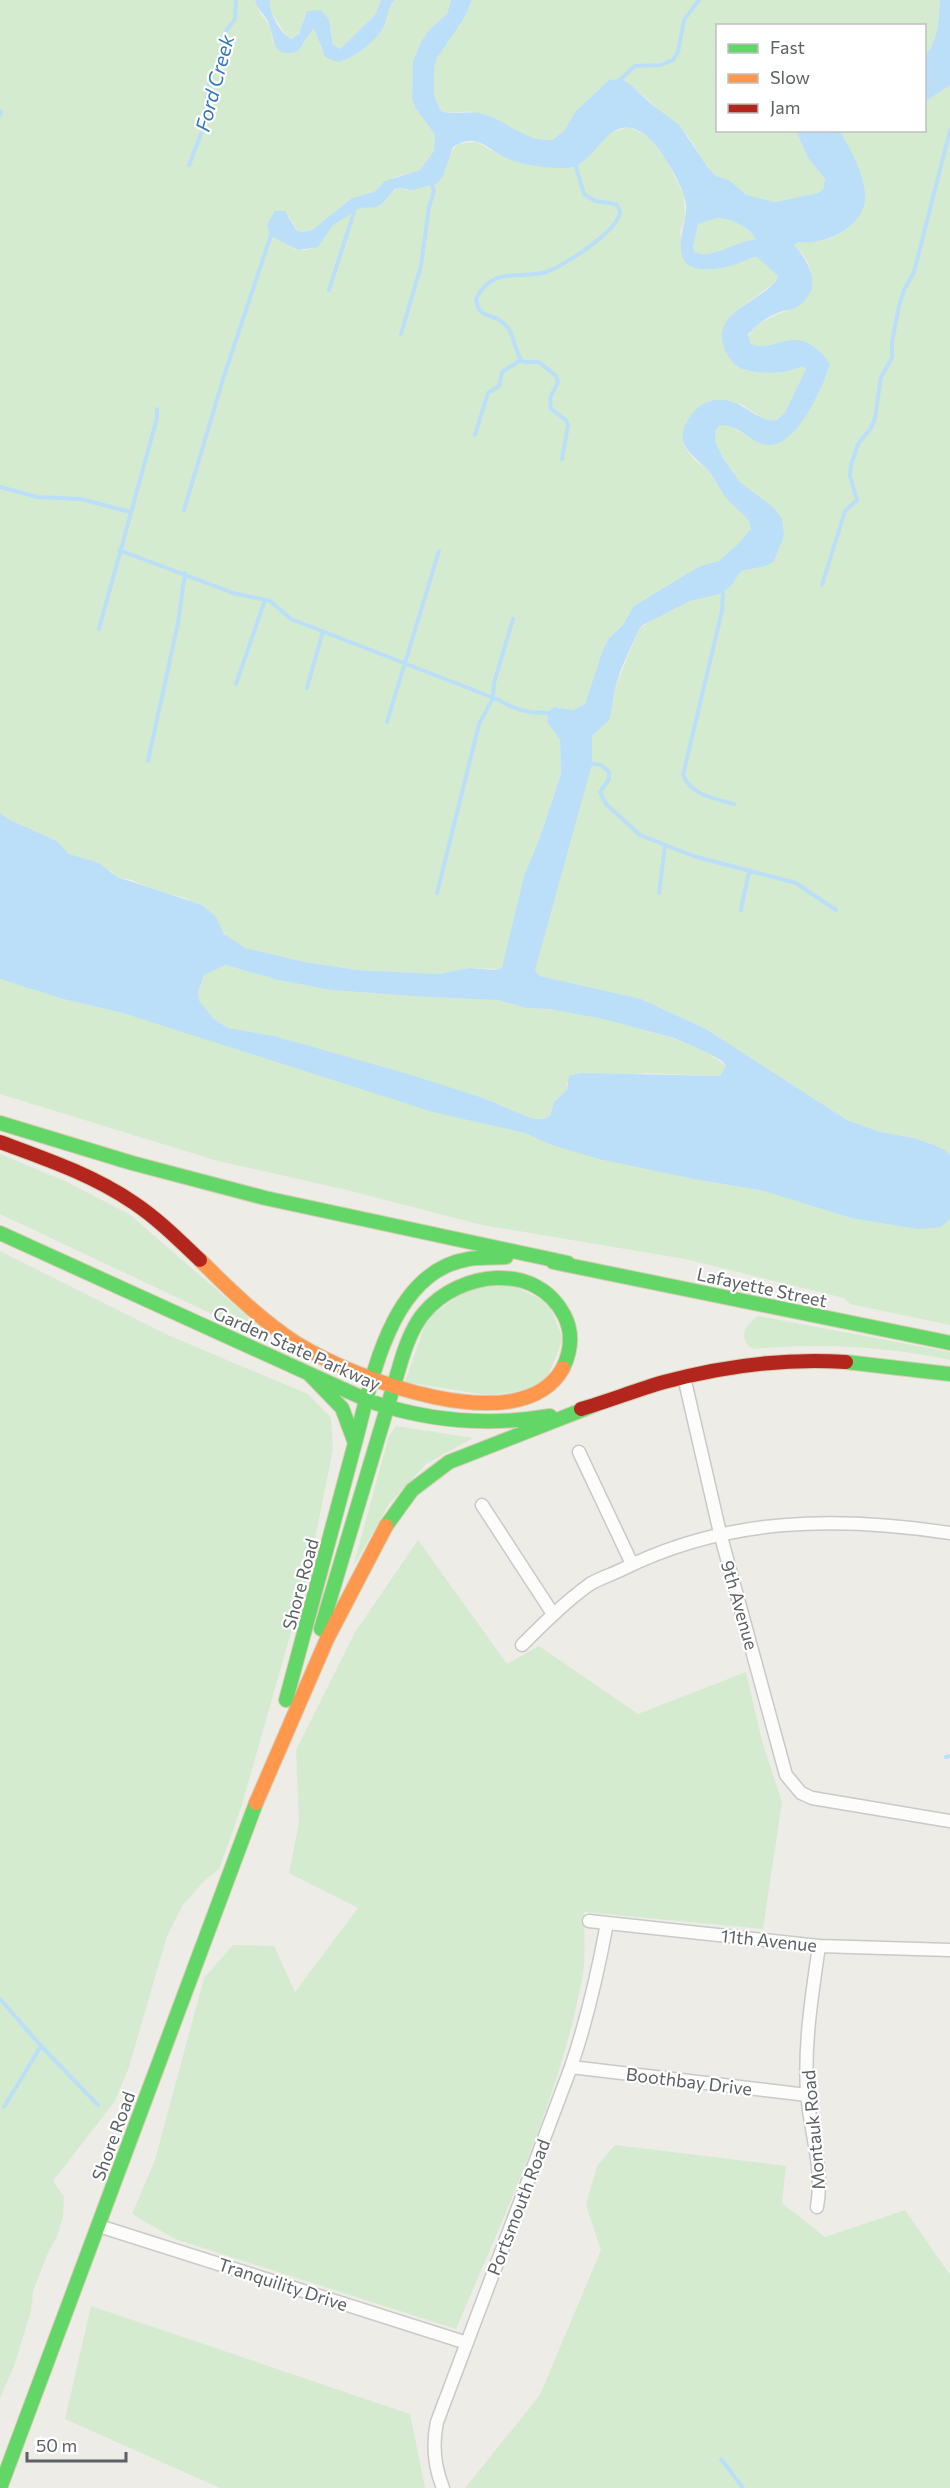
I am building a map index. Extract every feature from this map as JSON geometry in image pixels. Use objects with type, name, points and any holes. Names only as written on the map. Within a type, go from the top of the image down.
[{"type":"main road","points":[[0,1123],[212,1185],[352,1219],[568,1263]]},
{"type":"main road","points":[[0,1142],[58,1163],[120,1194],[164,1228],[280,1334],[311,1353],[394,1388],[430,1397],[476,1402],[517,1401],[536,1396],[552,1384],[568,1358],[570,1334],[566,1317],[558,1302],[549,1292],[522,1280],[490,1278],[458,1286],[439,1298],[417,1323],[408,1342],[394,1388],[388,1408],[300,1696]]},
{"type":"main road","name":"Garden State Parkway","points":[[0,1233],[310,1375],[388,1408],[435,1419],[476,1423],[537,1419],[595,1405]]},
{"type":"main road","name":"Shore Road","points":[[258,1796],[308,1623],[367,1400],[384,1341],[394,1318],[408,1296],[433,1274],[454,1263],[490,1256],[568,1263]]},
{"type":"main road","name":"Lafayette Street","points":[[568,1263],[741,1302],[950,1343]]},
{"type":"main road","points":[[300,1696],[386,1526],[412,1490],[449,1462],[595,1405],[684,1377],[766,1363],[824,1360],[890,1364],[950,1374]]},
{"type":"main road","points":[[310,1375],[342,1408],[355,1443]]},
{"type":"main road","name":"Shore Road","points":[[0,2488],[258,1796],[300,1696]]},
{"type":"street","name":"9th Avenue","points":[[684,1377],[720,1533],[786,1775],[801,1793],[812,1798],[950,1821]]},
{"type":"street","points":[[579,1452],[632,1564]]},
{"type":"street","points":[[482,1505],[553,1614]]},
{"type":"street","points":[[522,1645],[553,1614],[591,1584],[684,1542],[720,1533],[791,1523],[903,1526],[950,1533]]},
{"type":"street","name":"11th Avenue","points":[[589,1921],[819,1946],[950,1950]]},
{"type":"street","name":"Portsmouth Road","points":[[443,2488],[436,2471],[434,2438],[437,2422],[585,2026],[598,1975],[607,1923]]},
{"type":"street","name":"Montauk Road","points":[[817,2207],[821,2188],[820,2170],[812,2135],[807,2095],[808,2026],[819,1946]]},
{"type":"street","name":"Boothbay Drive","points":[[571,2067],[807,2095]]},
{"type":"street","name":"Tranquility Drive","points":[[99,2226],[467,2343]]},
{"type":"green space","points":[[0,0],[255,0],[260,13],[270,26],[273,43],[304,44],[314,28],[317,29],[321,50],[343,61],[381,32],[388,10],[395,0],[451,0],[447,14],[422,40],[413,61],[412,99],[435,135],[434,151],[420,170],[395,177],[374,192],[352,198],[312,230],[302,232],[296,230],[288,214],[293,249],[308,250],[317,244],[333,225],[350,213],[361,208],[380,205],[397,189],[407,190],[450,155],[457,144],[476,142],[502,156],[581,164],[609,133],[629,127],[649,137],[666,160],[684,195],[685,218],[680,232],[686,262],[691,267],[708,270],[743,262],[757,256],[778,276],[773,284],[738,309],[743,370],[773,373],[803,366],[806,369],[785,412],[777,420],[765,420],[741,404],[709,401],[695,413],[683,434],[686,450],[710,474],[726,497],[745,517],[751,529],[719,562],[698,567],[634,606],[622,626],[609,638],[602,652],[585,704],[573,710],[557,707],[548,723],[560,740],[561,774],[524,876],[504,965],[500,969],[469,968],[439,974],[357,970],[305,962],[245,948],[230,940],[218,922],[186,898],[156,891],[132,880],[117,877],[111,871],[69,854],[57,841],[10,820],[0,813]]},
{"type":"green space","points":[[270,0],[381,0],[375,15],[340,49],[333,45],[331,29],[305,14],[299,33],[288,38],[269,9]]},
{"type":"green space","points":[[472,0],[940,0],[935,37],[926,54],[926,24],[716,24],[716,132],[796,132],[808,158],[825,179],[823,189],[818,193],[775,202],[746,195],[729,180],[716,176],[687,135],[630,84],[609,80],[576,111],[565,131],[552,140],[531,137],[481,115],[441,111],[434,96],[434,68],[437,58],[463,20]]},
{"type":"green space","points":[[950,85],[950,1155],[945,1150],[914,1138],[880,1132],[847,1120],[706,1029],[641,999],[540,976],[534,970],[592,735],[610,719],[615,688],[639,629],[661,614],[690,601],[720,594],[731,586],[741,571],[758,568],[774,561],[784,535],[773,507],[740,482],[723,458],[715,441],[716,430],[720,425],[728,425],[759,443],[816,399],[830,365],[764,346],[753,346],[748,338],[757,326],[766,320],[800,304],[810,289],[810,268],[806,259],[794,245],[796,242],[821,241],[834,237],[847,228],[861,209],[864,198],[862,176],[841,132],[926,132],[926,101]]},
{"type":"green space","points":[[717,218],[740,224],[756,240],[741,242],[710,254],[695,252],[693,248],[698,224]]},
{"type":"green space","points":[[226,965],[278,980],[331,990],[498,1000],[526,1008],[549,1009],[603,1019],[673,1038],[708,1053],[726,1066],[720,1076],[645,1073],[567,1083],[567,1090],[554,1102],[550,1116],[533,1119],[483,1098],[274,1036],[228,1028],[214,1019],[198,1001],[198,992],[204,975]]},
{"type":"green space","points":[[0,979],[63,999],[123,1013],[525,1133],[549,1144],[699,1180],[760,1190],[851,1218],[948,1221],[950,1219],[950,1325],[850,1304],[844,1298],[685,1259],[482,1225],[347,1190],[218,1161],[0,1094]]},
{"type":"green space","points":[[0,1154],[65,1181],[129,1214],[269,1335],[267,1340],[0,1214]]},
{"type":"green space","points":[[0,1251],[170,1336],[308,1394],[331,1418],[333,1449],[309,1569],[241,1808],[219,1869],[204,1881],[182,1906],[167,1936],[129,2067],[115,2101],[53,2181],[64,2197],[63,2217],[33,2291],[31,2311],[14,2366],[0,2398]]},
{"type":"green space","points":[[508,1284],[548,1302],[563,1339],[547,1378],[524,1391],[487,1395],[405,1382],[427,1319],[466,1290]]},
{"type":"green space","points":[[758,1316],[950,1352],[950,1360],[852,1347],[803,1346],[753,1349],[748,1345],[744,1336],[746,1327]]},
{"type":"green space","points":[[396,1426],[473,1438],[426,1464],[389,1504],[353,1567],[389,1436]]},
{"type":"green space","points":[[418,1540],[507,1664],[539,1646],[638,1714],[746,1672],[762,1741],[782,1802],[763,1929],[584,1912],[582,1980],[559,2070],[511,2201],[456,2329],[175,2239],[132,2214],[155,2160],[204,1978],[233,1945],[274,1946],[295,1992],[358,1908],[289,1873],[299,1823],[296,1750],[354,1634]]},
{"type":"green space","points":[[615,2145],[786,2166],[782,2203],[825,2237],[905,2210],[950,2275],[950,2488],[465,2488],[540,2395],[601,2250],[586,2205],[597,2166]]},
{"type":"green space","points":[[91,2306],[410,2414],[425,2488],[220,2488],[65,2419]]},
{"type":"water","points":[[255,0],[270,0],[276,22],[291,39],[299,34],[307,11],[321,10],[329,20],[333,45],[340,49],[375,15],[381,0],[395,0],[389,9],[384,26],[371,43],[358,53],[338,62],[325,57],[314,28],[298,51],[283,53],[276,46],[268,21]]},
{"type":"water","points":[[451,0],[472,0],[463,20],[437,58],[434,68],[434,96],[441,111],[483,114],[533,138],[552,140],[564,131],[576,111],[609,80],[621,79],[679,125],[716,176],[729,180],[746,195],[775,202],[818,193],[823,189],[825,179],[808,158],[796,132],[841,132],[859,168],[864,184],[864,204],[853,223],[833,237],[821,241],[798,242],[794,245],[805,260],[812,276],[810,292],[805,300],[797,307],[768,318],[748,334],[750,343],[758,346],[790,340],[808,343],[828,361],[830,365],[820,390],[804,420],[782,441],[770,445],[757,442],[730,426],[720,425],[716,430],[715,441],[723,458],[740,482],[773,507],[782,519],[784,536],[774,561],[766,566],[741,571],[731,586],[720,594],[690,601],[639,629],[621,669],[610,719],[592,736],[592,764],[535,970],[540,976],[641,999],[706,1029],[847,1120],[880,1132],[914,1138],[945,1150],[950,1155],[950,1219],[941,1227],[918,1229],[851,1218],[760,1190],[599,1159],[549,1144],[525,1133],[433,1112],[123,1013],[63,999],[0,979],[0,813],[10,820],[57,841],[69,854],[99,863],[117,877],[202,905],[216,917],[224,934],[245,948],[305,962],[357,970],[439,974],[469,968],[495,970],[502,968],[524,876],[561,774],[560,740],[548,723],[547,713],[554,707],[573,710],[585,704],[609,638],[622,626],[634,606],[698,567],[719,561],[751,529],[745,517],[726,498],[711,474],[688,451],[684,444],[684,429],[690,417],[699,407],[719,400],[737,404],[769,420],[777,420],[785,412],[806,369],[803,366],[780,372],[752,371],[739,368],[727,354],[722,339],[724,327],[730,317],[773,285],[778,276],[757,257],[711,269],[689,266],[683,259],[681,251],[686,211],[684,195],[663,155],[644,134],[631,128],[620,129],[610,134],[585,160],[576,166],[565,168],[525,164],[502,156],[478,142],[463,142],[453,147],[443,176],[438,183],[413,190],[395,189],[382,204],[376,207],[360,208],[333,225],[318,247],[298,250],[271,236],[267,225],[275,211],[285,211],[296,230],[302,232],[312,230],[352,198],[374,192],[385,181],[420,170],[434,151],[435,135],[412,99],[413,61],[422,40],[430,29],[447,14]],"holes":[[[717,218],[740,224],[756,240],[710,254],[695,252],[693,248],[698,224]],[[226,965],[278,980],[331,990],[498,1000],[526,1008],[549,1009],[603,1019],[674,1038],[708,1053],[726,1066],[720,1076],[580,1073],[569,1076],[567,1090],[554,1102],[550,1116],[533,1119],[483,1098],[411,1075],[274,1036],[228,1028],[214,1019],[199,1001],[198,992],[204,975]]]},
{"type":"water","points":[[940,0],[950,0],[950,85],[926,101],[926,54],[933,44]]},
{"type":"waterway","name":"Ford Creek","points":[[189,165],[203,129],[208,88],[219,63],[224,34],[235,19],[236,0]]},
{"type":"waterway","points":[[621,79],[635,66],[661,65],[673,60],[678,52],[684,20],[699,0]]},
{"type":"waterway","points":[[0,115],[1,111]]},
{"type":"waterway","points":[[822,585],[845,511],[857,500],[850,476],[851,465],[858,444],[871,428],[875,418],[881,377],[892,358],[892,342],[899,306],[904,290],[914,272],[950,130]]},
{"type":"waterway","points":[[521,360],[506,325],[482,313],[477,306],[476,299],[483,288],[498,278],[536,274],[554,268],[590,246],[618,219],[620,211],[616,204],[595,201],[584,194],[576,167]]},
{"type":"waterway","points":[[401,334],[421,266],[429,207],[434,191],[432,185]]},
{"type":"waterway","points":[[329,290],[354,212]]},
{"type":"waterway","points":[[184,510],[224,376],[271,235]]},
{"type":"waterway","points":[[475,435],[488,393],[499,386],[502,372],[521,360],[539,362],[556,376],[558,382],[550,398],[551,409],[566,420],[568,425],[562,459]]},
{"type":"waterway","points":[[99,629],[157,418],[157,409]]},
{"type":"waterway","points":[[0,487],[37,497],[81,499],[130,512]]},
{"type":"waterway","points":[[119,550],[233,593],[270,601],[291,619],[499,700],[516,709],[547,713]]},
{"type":"waterway","points":[[387,722],[439,551]]},
{"type":"waterway","points":[[148,761],[178,623],[185,573]]},
{"type":"waterway","points":[[723,593],[722,611],[683,775],[698,792],[734,804]]},
{"type":"waterway","points":[[236,684],[265,600]]},
{"type":"waterway","points":[[437,893],[479,724],[493,698],[494,683],[513,619]]},
{"type":"waterway","points":[[307,688],[323,631]]},
{"type":"waterway","points":[[592,764],[601,765],[609,772],[609,779],[600,792],[606,804],[640,835],[693,856],[796,883],[836,910]]},
{"type":"waterway","points":[[659,893],[665,846]]},
{"type":"waterway","points":[[741,910],[749,871]]},
{"type":"waterway","points":[[946,1757],[950,1756]]},
{"type":"waterway","points":[[0,1999],[41,2046],[98,2105]]},
{"type":"waterway","points":[[4,2107],[41,2046]]},
{"type":"waterway","points":[[721,2459],[743,2488]]},
{"type":"traffic: fast","points":[[0,1123],[132,1163],[265,1198],[568,1263]]},
{"type":"traffic: fast","points":[[0,1233],[367,1400]]},
{"type":"traffic: fast","points":[[355,1443],[369,1389],[389,1332],[403,1306],[420,1284],[442,1268],[469,1259],[506,1257]]},
{"type":"traffic: fast","points":[[553,1262],[950,1343]]},
{"type":"traffic: fast","points":[[321,1629],[404,1352],[408,1340],[424,1313],[439,1299],[457,1288],[476,1281],[497,1278],[517,1280],[535,1286],[551,1298],[567,1321],[570,1342],[563,1368]]},
{"type":"traffic: fast","points":[[846,1362],[950,1374]]},
{"type":"traffic: fast","points":[[286,1700],[355,1443],[342,1408],[310,1375]]},
{"type":"traffic: fast","points":[[375,1403],[418,1414],[462,1420],[506,1421],[550,1416]]},
{"type":"traffic: fast","points":[[386,1526],[412,1490],[449,1462],[595,1405]]},
{"type":"traffic: fast","points":[[0,2488],[256,1803]]},
{"type":"traffic: slow","points":[[200,1260],[258,1315],[296,1343],[355,1372],[394,1386],[435,1397],[475,1403],[511,1401],[542,1390],[563,1368]]},
{"type":"traffic: slow","points":[[256,1803],[327,1639],[386,1526]]},
{"type":"traffic: jam","points":[[0,1142],[69,1168],[118,1193],[151,1216],[200,1260]]},
{"type":"traffic: jam","points":[[581,1409],[664,1382],[731,1368],[777,1362],[846,1362]]}]
